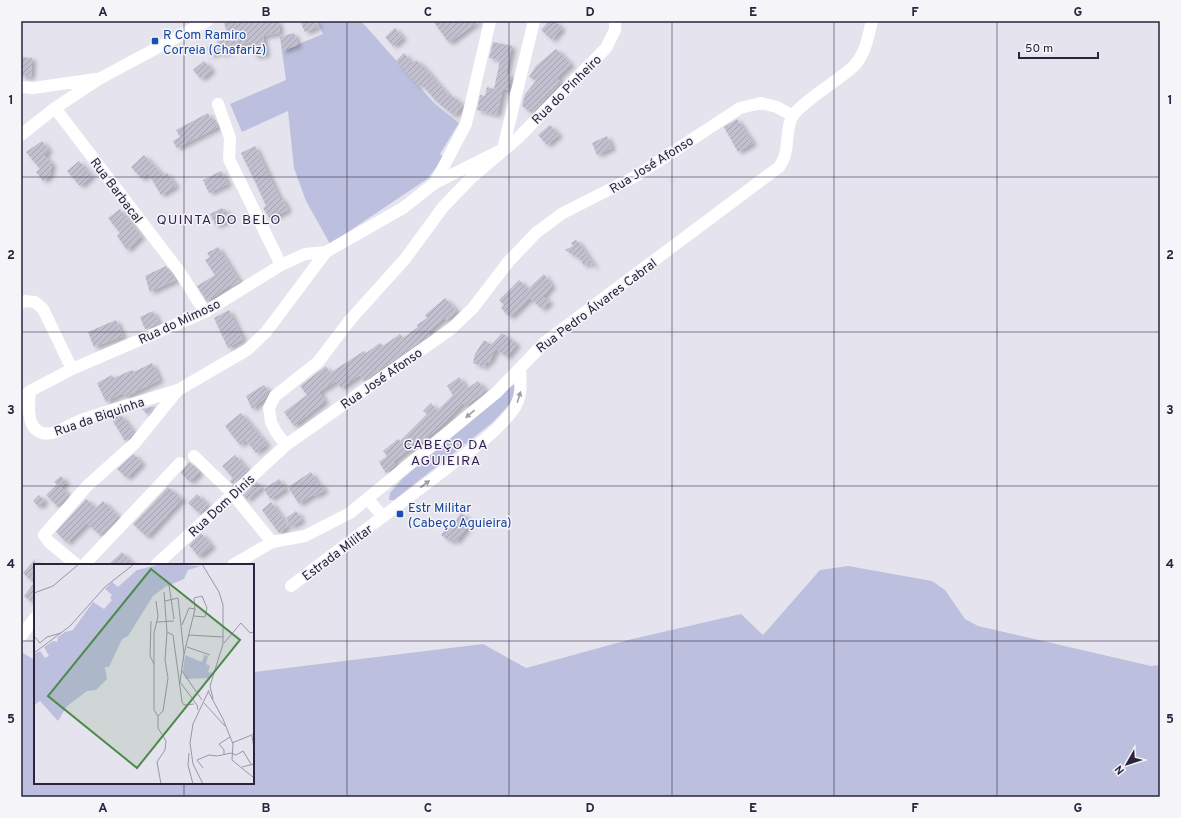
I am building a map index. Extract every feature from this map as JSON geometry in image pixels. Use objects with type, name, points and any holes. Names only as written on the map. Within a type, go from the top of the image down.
[{"type":"street","points":[[21,135],[55,108],[99,79],[207,21]]},
{"type":"street","points":[[435,183],[466,124],[490,21]]},
{"type":"street","points":[[286,445],[276,432],[271,422],[269,408],[275,396],[318,362],[350,320],[405,259],[443,207],[471,178],[503,149],[534,21]]},
{"type":"street","name":"Rua do Pinheiro","points":[[503,149],[518,138],[606,48],[615,30],[616,21]]},
{"type":"street","points":[[793,116],[803,105],[855,66],[866,46],[872,21]]},
{"type":"street","points":[[21,87],[33,88],[99,79]]},
{"type":"street","name":"Rua José Afonso","points":[[286,445],[451,329],[473,308],[509,261],[537,232],[564,213],[636,176],[740,108],[761,103],[776,107],[793,116]]},
{"type":"street","points":[[218,104],[230,138],[229,159],[281,265]]},
{"type":"street","name":"Rua Barbacal","points":[[55,108],[179,271],[205,312]]},
{"type":"street","name":"Rua Pedro Álvares Cabral","points":[[235,564],[272,542],[305,536],[350,514],[497,392],[520,370],[529,357],[544,342],[779,167],[787,150],[793,116]]},
{"type":"street","points":[[76,564],[49,542],[44,535],[87,486],[135,444],[178,390],[247,350],[266,332],[326,252],[403,208],[435,183],[503,149]]},
{"type":"street","name":"Rua do Mimoso","points":[[21,400],[30,391],[72,369],[205,312],[281,265],[305,254],[326,252]]},
{"type":"street","points":[[21,303],[25,301],[36,302],[43,309],[72,369]]},
{"type":"street","name":"Estrada Militar","points":[[291,586],[495,430],[513,410],[518,401],[521,390],[520,370]]},
{"type":"street","name":"Rua da Biquinha","points":[[30,391],[29,409],[32,426],[38,432],[51,434],[83,419],[178,390]]},
{"type":"street","name":"Rua Dom Dinis","points":[[157,564],[286,445]]},
{"type":"street","points":[[194,456],[232,494],[272,542]]},
{"type":"street","points":[[85,564],[180,463]]},
{"type":"street","name":"Estrada Militar","points":[[368,499],[383,517]]},
{"type":"street","points":[[21,636],[34,619]]},
{"type":"shaded area","points":[[317,21],[361,21],[435,104],[459,123],[440,154],[444,158],[427,179],[330,244],[306,201],[294,168],[288,111],[242,132],[230,104],[286,80],[282,51],[323,34]]},
{"type":"shaded area","points":[[513,385],[516,386],[512,402],[492,423],[394,500],[389,500],[390,493],[402,479]]},
{"type":"shaded area","points":[[848,566],[932,581],[945,590],[965,619],[978,626],[1151,666],[1160,665],[1160,797],[21,797],[21,652],[34,659],[34,784],[254,784],[254,672],[483,644],[526,668],[628,640],[741,614],[763,635],[820,570]]},
{"type":"building","points":[[233,21],[278,21],[280,33],[263,36],[266,55],[254,56],[252,42],[229,47],[230,51],[222,54],[221,52],[209,55],[207,47],[218,43],[216,37],[227,34],[224,23]]},
{"type":"building","points":[[300,21],[315,21],[318,27],[305,32]]},
{"type":"building","points":[[433,21],[479,21],[449,43]]},
{"type":"building","points":[[549,21],[554,21],[562,28],[552,40],[541,30]]},
{"type":"building","points":[[395,28],[403,38],[393,46],[385,37]]},
{"type":"building","points":[[294,33],[298,45],[282,51],[280,37]]},
{"type":"building","points":[[493,42],[512,46],[506,74],[511,75],[508,90],[503,89],[497,115],[477,110],[480,95],[485,96],[487,87],[494,89],[500,60],[489,58]]},
{"type":"building","points":[[556,49],[571,64],[557,78],[561,82],[532,113],[522,106],[525,94],[536,81],[529,77],[536,66]]},
{"type":"building","points":[[404,53],[412,63],[416,60],[423,66],[449,96],[451,95],[463,105],[454,116],[435,100],[421,84],[418,86],[396,61]]},
{"type":"building","points":[[21,57],[32,58],[31,77],[21,76]]},
{"type":"building","points":[[204,61],[212,70],[201,79],[193,70]]},
{"type":"building","points":[[208,113],[212,122],[216,120],[218,127],[177,148],[173,141],[180,137],[176,130]]},
{"type":"building","points":[[737,119],[753,143],[738,152],[724,127]]},
{"type":"building","points":[[550,125],[559,135],[547,145],[538,135]]},
{"type":"building","points":[[607,136],[612,148],[597,155],[592,143]]},
{"type":"building","points":[[42,141],[49,150],[44,155],[52,164],[50,175],[43,181],[36,172],[40,169],[26,152]]},
{"type":"building","points":[[255,146],[280,199],[282,198],[288,210],[270,219],[263,208],[266,206],[241,153]]},
{"type":"building","points":[[144,155],[163,175],[167,173],[176,186],[161,195],[148,173],[142,179],[131,167]]},
{"type":"building","points":[[79,161],[92,176],[80,186],[67,171]]},
{"type":"building","points":[[221,171],[228,184],[209,193],[203,180]]},
{"type":"building","points":[[222,208],[223,210],[225,209],[229,217],[227,218],[228,220],[216,226],[210,214]]},
{"type":"building","points":[[120,209],[141,237],[127,250],[117,236],[120,233],[108,218]]},
{"type":"building","points":[[576,240],[596,268],[588,263],[584,266],[580,259],[565,250],[573,246],[571,243]]},
{"type":"building","points":[[218,247],[240,282],[232,286],[231,284],[207,302],[197,286],[215,275],[205,260],[210,257],[207,253]]},
{"type":"building","points":[[166,266],[176,280],[150,292],[145,276]]},
{"type":"building","points":[[544,274],[552,286],[543,296],[550,302],[542,309],[530,298],[510,317],[501,308],[504,305],[499,300],[519,280],[528,289]]},
{"type":"building","points":[[445,298],[457,311],[447,320],[444,318],[428,332],[430,335],[364,381],[360,375],[341,388],[336,381],[319,392],[325,401],[294,426],[284,412],[307,395],[300,386],[326,366],[330,373],[364,351],[366,353],[380,343],[383,346],[400,334],[403,338],[418,327],[417,325],[427,318],[425,315]]},
{"type":"building","points":[[229,310],[243,339],[228,348],[214,318]]},
{"type":"building","points":[[153,311],[159,324],[145,329],[140,317]]},
{"type":"building","points":[[116,320],[123,336],[94,347],[88,332]]},
{"type":"building","points":[[502,333],[517,344],[507,357],[491,345]]},
{"type":"building","points":[[484,340],[496,348],[489,363],[486,362],[485,367],[473,363],[475,354]]},
{"type":"building","points":[[152,363],[160,380],[125,397],[123,393],[106,402],[97,383],[112,375],[114,378],[132,370],[134,372]]},
{"type":"building","points":[[459,377],[467,389],[478,381],[486,391],[465,406],[463,403],[443,424],[411,451],[409,449],[393,462],[395,465],[386,473],[379,462],[387,456],[383,451],[398,439],[400,441],[427,414],[423,411],[431,403],[437,411],[453,395],[447,386]]},
{"type":"building","points":[[264,385],[269,391],[266,397],[252,409],[246,396]]},
{"type":"building","points":[[156,406],[148,415],[142,409]]},
{"type":"building","points":[[241,413],[267,444],[256,453],[246,440],[240,445],[225,426]]},
{"type":"building","points":[[121,415],[134,433],[125,441],[111,418]]},
{"type":"building","points":[[134,454],[142,463],[127,478],[117,469]]},
{"type":"building","points":[[235,455],[248,470],[233,484],[230,481],[233,478],[222,466]]},
{"type":"building","points":[[189,462],[200,472],[190,482],[181,473]]},
{"type":"building","points":[[311,472],[318,484],[320,483],[325,490],[315,496],[314,494],[299,504],[288,487]]},
{"type":"building","points":[[61,476],[66,482],[61,487],[69,496],[58,507],[46,495],[57,484],[54,482]]},
{"type":"building","points":[[279,479],[286,489],[270,499],[264,489]]},
{"type":"building","points":[[257,482],[262,487],[247,500],[243,495]]},
{"type":"building","points":[[168,487],[182,499],[147,537],[133,524]]},
{"type":"building","points":[[197,494],[209,506],[200,514],[188,503]]},
{"type":"building","points":[[39,495],[45,501],[39,507],[33,501]]},
{"type":"building","points":[[86,499],[96,508],[103,501],[119,517],[101,536],[87,523],[67,543],[56,532]]},
{"type":"building","points":[[271,502],[288,526],[279,533],[262,510]]},
{"type":"building","points":[[296,511],[302,520],[291,527],[286,518]]},
{"type":"building","points":[[461,513],[472,521],[456,542],[453,539],[451,542],[441,535],[447,527],[450,529]]},
{"type":"building","points":[[201,533],[212,546],[199,557],[189,545]]},
{"type":"building","points":[[122,552],[133,564],[109,564]]},
{"type":"building","points":[[35,559],[34,583],[23,573]]},
{"type":"building","points":[[34,583],[34,604],[24,596]]},
{"type":"place","name":"R Com Ramiro Correia (Chafariz)","points":[[155,41]]},
{"type":"place","name":"Estr Militar (Cabeço Aguieira)","points":[[400,514]]},
{"type":"district","name":"QUINTA DO BELO","points":[[219,219]]},
{"type":"district","name":"CABEÇO DA AGUIEIRA","points":[[446,452]]}]
